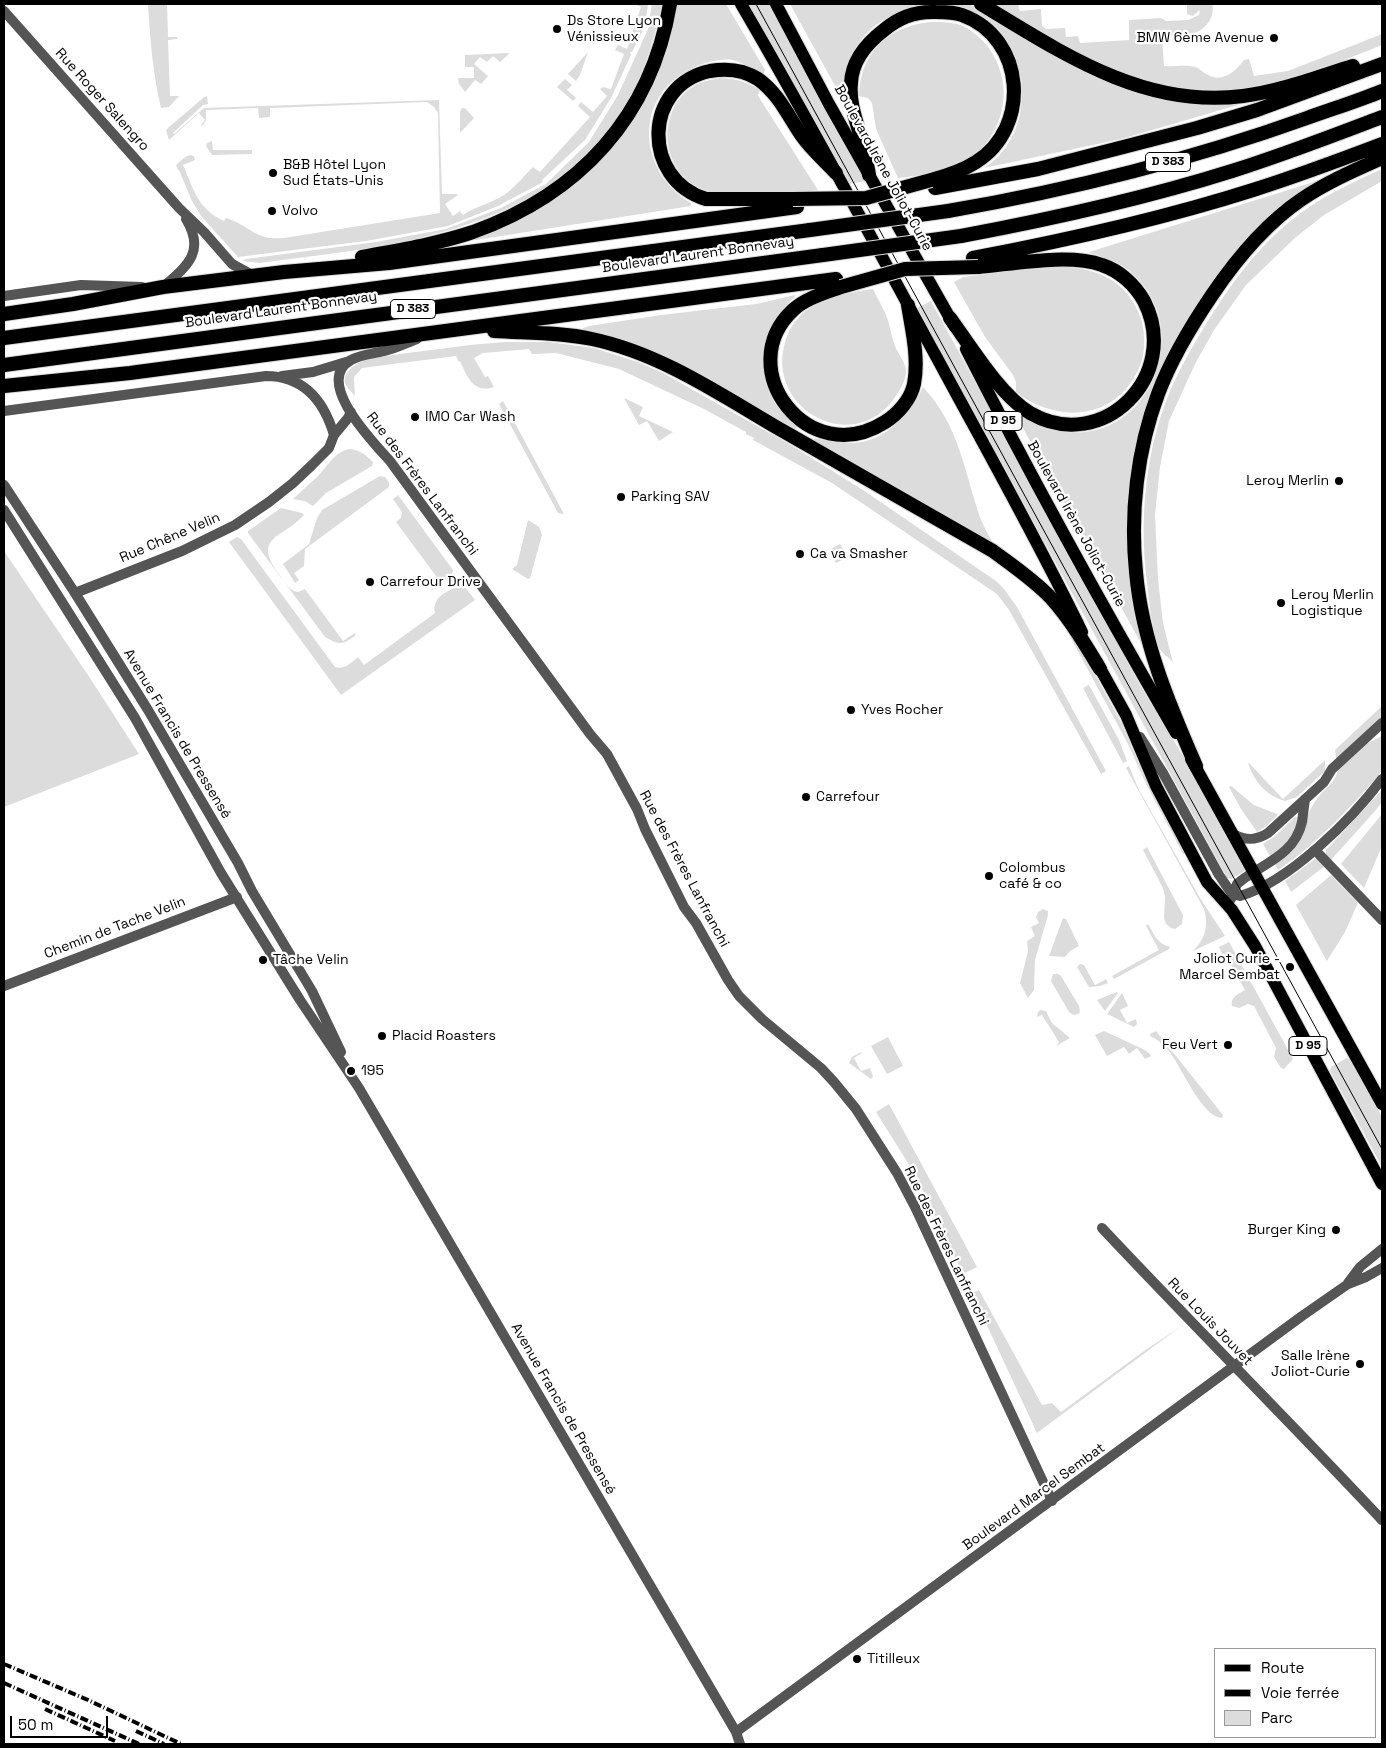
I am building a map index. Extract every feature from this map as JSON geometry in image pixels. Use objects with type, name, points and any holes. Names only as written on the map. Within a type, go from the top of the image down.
[{"type":"highway","points":[[301,270],[432,244],[472,232],[508,218],[533,205],[572,179],[604,148],[639,97],[657,57],[670,4]]},
{"type":"highway","points":[[981,4],[1065,54],[1104,74],[1138,87],[1191,98],[1219,99],[1272,91],[1382,57]]},
{"type":"highway","points":[[869,175],[851,96],[851,82],[858,57],[865,46],[894,21],[914,13],[949,12],[963,16],[981,25],[1005,51],[1012,68],[1014,103],[1003,136],[992,149],[977,162],[933,184]]},
{"type":"highway","points":[[4,314],[73,304],[163,287],[301,270],[389,262],[795,203],[866,198],[933,184],[1038,169],[1197,128],[1257,110],[1382,64]]},
{"type":"highway","points":[[795,203],[706,199],[696,196],[684,188],[667,169],[660,151],[658,136],[660,119],[672,94],[683,83],[699,73],[720,69],[747,74],[771,89],[803,138],[836,173]]},
{"type":"highway","name":"Boulevard Laurent Bonnevay","points":[[4,338],[948,211],[1048,192],[1166,163],[1282,127],[1382,91]]},
{"type":"highway","name":"Boulevard Laurent Bonnevay","points":[[4,365],[961,236],[1073,213],[1172,189],[1292,151],[1382,117]]},
{"type":"highway","points":[[976,263],[1097,233],[1254,190],[1382,144]]},
{"type":"highway","points":[[1196,766],[1154,663],[1142,614],[1136,573],[1134,534],[1138,473],[1158,395],[1173,361],[1192,326],[1240,256],[1258,236],[1283,213],[1302,199],[1334,180],[1382,158]]},
{"type":"highway","points":[[4,386],[130,373],[460,329],[839,283],[905,270],[976,263],[1068,260],[1102,264],[1117,272],[1132,284],[1140,295],[1152,322],[1154,355],[1146,379],[1132,399],[1120,408],[1104,418],[1088,423],[1073,425],[1057,424],[1030,413],[1016,403],[989,372],[950,318]]},
{"type":"highway","points":[[839,283],[794,309],[782,323],[774,339],[771,352],[771,366],[775,383],[782,399],[792,414],[803,423],[817,430],[847,436],[877,428],[892,418],[909,397],[914,386],[916,365],[908,304]]},
{"type":"highway","points":[[460,329],[567,335],[592,339],[623,347],[715,390],[993,551],[1050,597],[1063,612],[1100,669]]},
{"type":"main road","name":"D 95","points":[[741,4],[908,304],[1035,539],[1100,669],[1126,716],[1156,786],[1207,882],[1232,910],[1255,946],[1382,1184]]},
{"type":"main road","name":"Boulevard Irène Joliot-Curie","points":[[776,4],[869,175],[950,318],[1001,418],[1120,635],[1235,835],[1382,1104]]},
{"type":"street","name":"Rue Roger Salengro","points":[[4,11],[179,208],[204,232],[232,264],[254,276]]},
{"type":"street","name":"Rue Roger Salengro","points":[[163,287],[189,262],[195,246],[191,228],[179,208]]},
{"type":"street","points":[[4,296],[81,286],[163,287]]},
{"type":"street","points":[[4,411],[266,376],[313,372],[368,354],[385,351],[430,333]]},
{"type":"street","name":"Rue des Frères Lanfranchi","points":[[349,361],[340,369],[337,379],[338,389],[350,412],[372,442],[390,461],[607,754],[638,809],[645,830],[684,907],[696,923],[728,980],[739,996],[762,1019],[815,1062],[834,1082],[869,1130],[907,1191],[1052,1501]]},
{"type":"street","points":[[281,376],[301,385],[318,400],[330,420],[334,435]]},
{"type":"street","name":"Rue Chêne Velin","points":[[75,593],[182,551],[235,525],[293,484],[329,448],[334,435],[348,418],[350,412]]},
{"type":"street","name":"Avenue Francis de Pressensé","points":[[4,485],[75,593],[148,710],[234,856],[252,891],[312,991],[360,1088],[736,1732],[740,1744]]},
{"type":"street","name":"Avenue Francis de Pressensé","points":[[4,510],[135,718],[221,873],[300,1000],[360,1088]]},
{"type":"street","points":[[62,601],[75,593]]},
{"type":"street","points":[[1126,716],[1163,773],[1219,875],[1232,894],[1240,896],[1281,876],[1315,850],[1357,810],[1382,779]]},
{"type":"street","points":[[1235,835],[1243,839],[1260,838],[1268,833],[1324,782],[1332,769],[1382,723]]},
{"type":"street","points":[[1369,735],[1382,732]]},
{"type":"street","points":[[1232,910],[1232,894],[1237,884],[1281,855],[1292,844],[1302,823],[1305,799]]},
{"type":"street","points":[[1315,850],[1382,920]]},
{"type":"street","points":[[236,897],[252,891]]},
{"type":"street","name":"Chemin de Tache Velin","points":[[4,986],[236,897]]},
{"type":"street","name":"Rue Louis Jouvet","points":[[1102,1228],[1234,1367],[1285,1416],[1382,1520]]},
{"type":"street","name":"Boulevard Marcel Sembat","points":[[1348,1284],[1360,1267],[1382,1249]]},
{"type":"street","name":"Boulevard Marcel Sembat","points":[[736,1732],[1348,1284],[1382,1268]]},
{"type":"green space","points":[[148,4],[167,4],[168,37],[178,37],[177,39],[168,40],[170,96],[179,96],[169,107],[161,108],[158,95],[152,56]]},
{"type":"green space","points":[[634,4],[648,4],[645,26],[632,52],[630,52],[631,55],[611,98],[585,140],[542,180],[543,182],[498,206],[448,226],[366,241],[238,257],[201,216],[176,165],[185,157],[194,156],[195,160],[183,165],[202,204],[215,216],[224,221],[226,218],[234,221],[266,237],[284,238],[440,213],[438,113],[427,102],[270,108],[270,117],[259,118],[258,108],[206,110],[206,121],[202,126],[205,120],[199,113],[169,140],[166,130],[207,96],[208,104],[203,105],[174,134],[204,108],[439,100],[442,194],[458,195],[445,204],[453,216],[460,211],[463,215],[503,196],[533,167],[540,172],[590,117],[578,106],[581,102],[593,112],[607,96],[600,89],[603,87],[611,89],[624,54],[615,50],[618,45],[627,49],[641,7]]},
{"type":"green space","points":[[652,4],[662,4],[646,63],[628,102],[602,137],[568,170],[530,197],[489,217],[445,232],[352,251],[260,263],[242,261],[376,242],[446,229],[501,208],[546,184],[589,142],[618,95],[648,29]]},
{"type":"green space","points":[[675,4],[726,4],[765,70],[763,75],[736,61],[721,60],[710,62],[695,67],[675,79],[661,95],[652,113],[649,132],[652,152],[659,171],[673,189],[691,203],[691,206],[476,240],[476,238],[609,150]]},
{"type":"green space","points":[[748,4],[770,4],[866,181],[849,184]]},
{"type":"green space","points":[[790,4],[969,4],[1071,63],[1212,103],[1236,103],[1238,105],[1121,139],[984,168],[998,157],[1012,138],[1019,120],[1021,108],[1022,87],[1017,63],[997,31],[983,21],[951,9],[916,9],[899,13],[884,20],[870,30],[859,43],[847,66],[844,91],[841,91],[834,84]]},
{"type":"green space","points":[[992,4],[1018,4],[1020,11],[1041,9],[1042,26],[1046,29],[1065,28],[1066,37],[1078,36],[1080,43],[1129,40],[1129,20],[1161,18],[1166,21],[1188,20],[1199,15],[1200,10],[1193,16],[1187,14],[1187,4],[1212,4],[1211,19],[1204,28],[1187,35],[1162,36],[1164,66],[1191,66],[1219,78],[1229,75],[1244,60],[1249,59],[1254,76],[1288,71],[1382,34],[1382,45],[1283,81],[1230,90],[1203,90],[1152,82],[1102,65]]},
{"type":"green space","points":[[931,22],[961,25],[988,46],[1001,72],[1003,101],[1001,115],[989,140],[974,156],[966,161],[928,174],[898,178],[876,129],[872,103],[868,98],[859,96],[861,80],[871,54],[880,44],[902,29]]},
{"type":"green space","points":[[588,52],[580,75],[576,81],[568,74]]},
{"type":"green space","points":[[508,53],[500,62],[493,56],[487,62],[480,57],[474,64],[488,76],[481,84],[475,80],[465,92],[459,84],[458,78],[474,78],[474,67],[465,67],[465,55]]},
{"type":"green space","points":[[720,78],[741,81],[760,90],[758,95],[760,99],[818,190],[790,194],[740,196],[710,192],[698,187],[685,178],[676,166],[670,152],[669,122],[674,108],[682,96],[694,86]]},
{"type":"green space","points":[[565,79],[572,85],[567,90],[576,98],[573,101],[557,87]]},
{"type":"green space","points":[[462,108],[465,108],[474,118],[460,133],[460,111]]},
{"type":"green space","points":[[212,141],[213,150],[252,150],[252,154],[212,155],[206,146],[207,143]]},
{"type":"green space","points":[[1382,169],[1382,181],[1324,215],[1296,237],[1246,285],[1214,330],[1196,362],[1169,421],[1160,467],[1155,515],[1158,579],[1163,623],[1173,663],[1158,646],[1150,607],[1144,555],[1145,499],[1148,472],[1160,417],[1170,391],[1186,359],[1211,317],[1234,282],[1267,243],[1291,220],[1314,204]]},
{"type":"green space","points":[[1317,181],[1264,221],[1246,241],[1175,346],[1128,513],[1128,563],[1143,647],[1012,408],[1015,408],[1031,421],[1050,429],[1065,432],[1096,430],[1121,418],[1141,399],[1155,375],[1161,348],[1160,320],[1149,293],[1128,270],[1089,252]]},
{"type":"green space","points":[[1048,266],[1084,269],[1109,279],[1126,293],[1136,307],[1140,317],[1144,343],[1142,359],[1138,370],[1126,389],[1114,400],[1101,407],[1073,413],[1058,411],[1029,401],[1016,392],[1016,382],[1013,375],[985,337],[954,282],[963,277]]},
{"type":"green space","points":[[873,289],[886,315],[894,343],[905,366],[906,373],[903,384],[897,394],[880,413],[860,423],[838,424],[818,418],[800,405],[788,387],[782,365],[786,339],[792,326],[810,308],[834,297]]},
{"type":"green space","points":[[795,295],[777,317],[771,329],[766,341],[764,368],[772,399],[797,427],[796,430],[581,331],[581,329],[589,326],[661,315],[756,304]]},
{"type":"green space","points":[[931,301],[1140,685],[1189,766],[1246,870],[1231,879],[1227,878],[917,308]]},
{"type":"green space","points":[[505,342],[549,342],[594,348],[638,362],[663,373],[789,444],[863,490],[996,581],[1017,607],[1106,771],[1101,774],[1009,610],[997,594],[832,483],[753,440],[754,438],[746,434],[746,432],[704,409],[619,369],[556,353],[532,354],[529,349],[483,353],[474,358],[485,377],[488,376],[494,387],[487,389],[476,386],[468,378],[456,356],[362,368],[354,377],[355,396],[345,383],[346,374],[349,370],[369,358]]},
{"type":"green space","points":[[923,387],[945,417],[953,434],[960,450],[981,520],[996,548],[813,441],[815,438],[834,442],[854,443],[876,437],[886,432],[904,416]]},
{"type":"green space","points":[[624,398],[643,407],[639,416],[673,432],[659,441],[647,421],[639,425]]},
{"type":"green space","points":[[503,401],[564,514],[558,513],[499,404]]},
{"type":"green space","points":[[350,449],[357,450],[365,455],[373,462],[372,466],[326,493],[313,506],[305,501],[293,499],[336,456]]},
{"type":"green space","points":[[380,476],[385,477],[389,487],[305,549],[304,566],[294,573],[299,580],[295,583],[283,564],[309,544],[317,518],[322,510]]},
{"type":"green space","points":[[398,495],[453,570],[452,575],[430,592],[439,580],[396,522],[401,518],[402,512],[393,499]]},
{"type":"green space","points":[[281,508],[304,515],[269,545],[268,552],[271,561],[289,588],[298,592],[305,589],[343,641],[355,633],[355,636],[347,641],[337,643],[325,637],[248,533],[248,531]]},
{"type":"green space","points":[[528,520],[539,527],[542,535],[530,578],[528,579],[512,569],[517,565]]},
{"type":"green space","points":[[237,537],[241,539],[335,667],[338,668],[350,664],[358,657],[364,665],[435,613],[436,602],[448,591],[464,586],[475,600],[341,695],[229,542]]},
{"type":"green space","points":[[840,544],[848,557],[836,563],[829,550]]},
{"type":"green space","points":[[4,551],[139,754],[4,807]]},
{"type":"green space","points":[[1050,603],[1073,634],[1122,724],[1145,778],[1185,853],[1183,854],[1146,784],[1128,744],[1067,631],[1049,607]]},
{"type":"green space","points":[[1089,685],[1119,740],[1127,761],[1123,763],[1083,688]]},
{"type":"green space","points":[[1382,706],[1382,719],[1338,759],[1336,758],[1335,750]]},
{"type":"green space","points":[[1382,736],[1382,770],[1378,776],[1319,838],[1278,870],[1275,864],[1293,849],[1313,805],[1335,778],[1338,769],[1366,744]]},
{"type":"green space","points":[[1325,760],[1325,771],[1297,797],[1285,801],[1272,796],[1261,786],[1253,775],[1248,762],[1283,799]]},
{"type":"green space","points":[[1129,766],[1139,790],[1200,898],[1225,936],[1193,951],[1205,932],[1204,909],[1126,768]]},
{"type":"green space","points":[[1231,786],[1254,805],[1277,814],[1277,816],[1257,832],[1241,809],[1229,787]]},
{"type":"green space","points":[[1382,790],[1382,802],[1331,860],[1326,855],[1326,850]]},
{"type":"green space","points":[[1382,814],[1382,846],[1364,888],[1341,864]]},
{"type":"green space","points":[[1297,817],[1297,823],[1293,834],[1285,845],[1270,856],[1263,844],[1275,836]]},
{"type":"green space","points":[[1147,847],[1183,915],[1182,924],[1175,929],[1166,924],[1163,888],[1143,850]]},
{"type":"green space","points":[[1315,859],[1325,866],[1291,892],[1285,881]]},
{"type":"green space","points":[[1331,875],[1358,903],[1345,932],[1327,961],[1296,905]]},
{"type":"green space","points":[[1043,909],[1048,911],[1048,915],[1035,960],[1034,990],[1028,998],[1020,983],[1028,951],[1027,941],[1035,936],[1031,927],[1039,923],[1036,917],[1038,912]]},
{"type":"green space","points":[[1063,918],[1066,919],[1079,946],[1070,951],[1065,957],[1049,956]]},
{"type":"green space","points":[[1148,924],[1156,938],[1162,944],[1170,947],[1169,949],[1114,979],[1112,976],[1159,950],[1146,926]]},
{"type":"green space","points":[[1229,942],[1293,1059],[1284,1069],[1281,1068],[1274,1057],[1276,1048],[1254,1006],[1248,1004],[1239,1008],[1232,1006],[1233,998],[1245,990],[1219,947]]},
{"type":"green space","points":[[1080,964],[1084,965],[1095,985],[1106,979],[1108,983],[1089,987],[1077,967]]},
{"type":"green space","points":[[1053,974],[1061,976],[1079,1006],[1080,1012],[1078,1014],[1073,1015],[1069,1012],[1051,981]]},
{"type":"green space","points":[[1118,993],[1105,1011],[1097,1000]]},
{"type":"green space","points":[[1122,993],[1128,1006],[1120,1010],[1127,1023],[1136,1019],[1137,1024],[1134,1027],[1107,1014]]},
{"type":"green space","points":[[1040,1010],[1046,1011],[1052,1023],[1070,1038],[1056,1046],[1059,1042],[1042,1015],[1037,1017]]},
{"type":"green space","points":[[1104,1031],[1145,1050],[1151,1056],[1145,1059],[1137,1048],[1129,1054],[1124,1047],[1107,1056],[1095,1035]]},
{"type":"green space","points":[[1156,1031],[1223,1115],[1222,1118],[1214,1115],[1199,1100],[1168,1050],[1150,1036],[1150,1034]]},
{"type":"green space","points":[[888,1037],[903,1066],[887,1074],[871,1046]]},
{"type":"green space","points":[[861,1052],[854,1058],[861,1071],[870,1068],[873,1076],[871,1079],[849,1063],[852,1057]]},
{"type":"green space","points":[[1347,1058],[1351,1060],[1382,1117],[1382,1167],[1330,1071],[1331,1067]]},
{"type":"green space","points":[[889,1104],[977,1267],[963,1274],[913,1171],[876,1112]]},
{"type":"green space","points":[[979,1290],[1042,1405],[1052,1403],[1061,1412],[1180,1327],[1037,1433],[972,1293]]},
{"type":"tram line","points":[[756,4],[1382,1149]]},
{"type":"railway","points":[[4,1664],[88,1700],[181,1744]]},
{"type":"railway","points":[[4,1683],[139,1744]]},
{"type":"railway","points":[[45,1709],[115,1741]]},
{"type":"railway","points":[[136,1731],[164,1744]]},
{"type":"place","name":"Ds Store Lyon Vénissieux","points":[[557,29]]},
{"type":"place","name":"BMW 6ème Avenue","points":[[1274,38]]},
{"type":"place","name":"B&B Hôtel Lyon Sud États-Unis","points":[[273,173]]},
{"type":"place","name":"Volvo","points":[[272,211]]},
{"type":"place","name":"IMO Car Wash","points":[[415,417]]},
{"type":"place","name":"Leroy Merlin","points":[[1339,481]]},
{"type":"place","name":"Parking SAV","points":[[621,497]]},
{"type":"place","name":"Ca va Smasher","points":[[800,554]]},
{"type":"place","name":"Carrefour Drive","points":[[370,582]]},
{"type":"place","name":"Leroy Merlin Logistique","points":[[1281,603]]},
{"type":"place","name":"Yves Rocher","points":[[851,710]]},
{"type":"place","name":"Carrefour","points":[[806,797]]},
{"type":"place","name":"Colombus café & co","points":[[989,876]]},
{"type":"place","name":"Tâche Velin","points":[[263,960]]},
{"type":"place","name":"Joliot Curie - Marcel Sembat","points":[[1290,967]]},
{"type":"place","name":"Placid Roasters","points":[[382,1036]]},
{"type":"place","name":"Feu Vert","points":[[1228,1045]]},
{"type":"place","name":"195","points":[[351,1071]]},
{"type":"place","name":"Burger King","points":[[1336,1230]]},
{"type":"place","name":"Salle Irène Joliot-Curie","points":[[1360,1364]]},
{"type":"place","name":"Titilleux","points":[[857,1659]]}]
